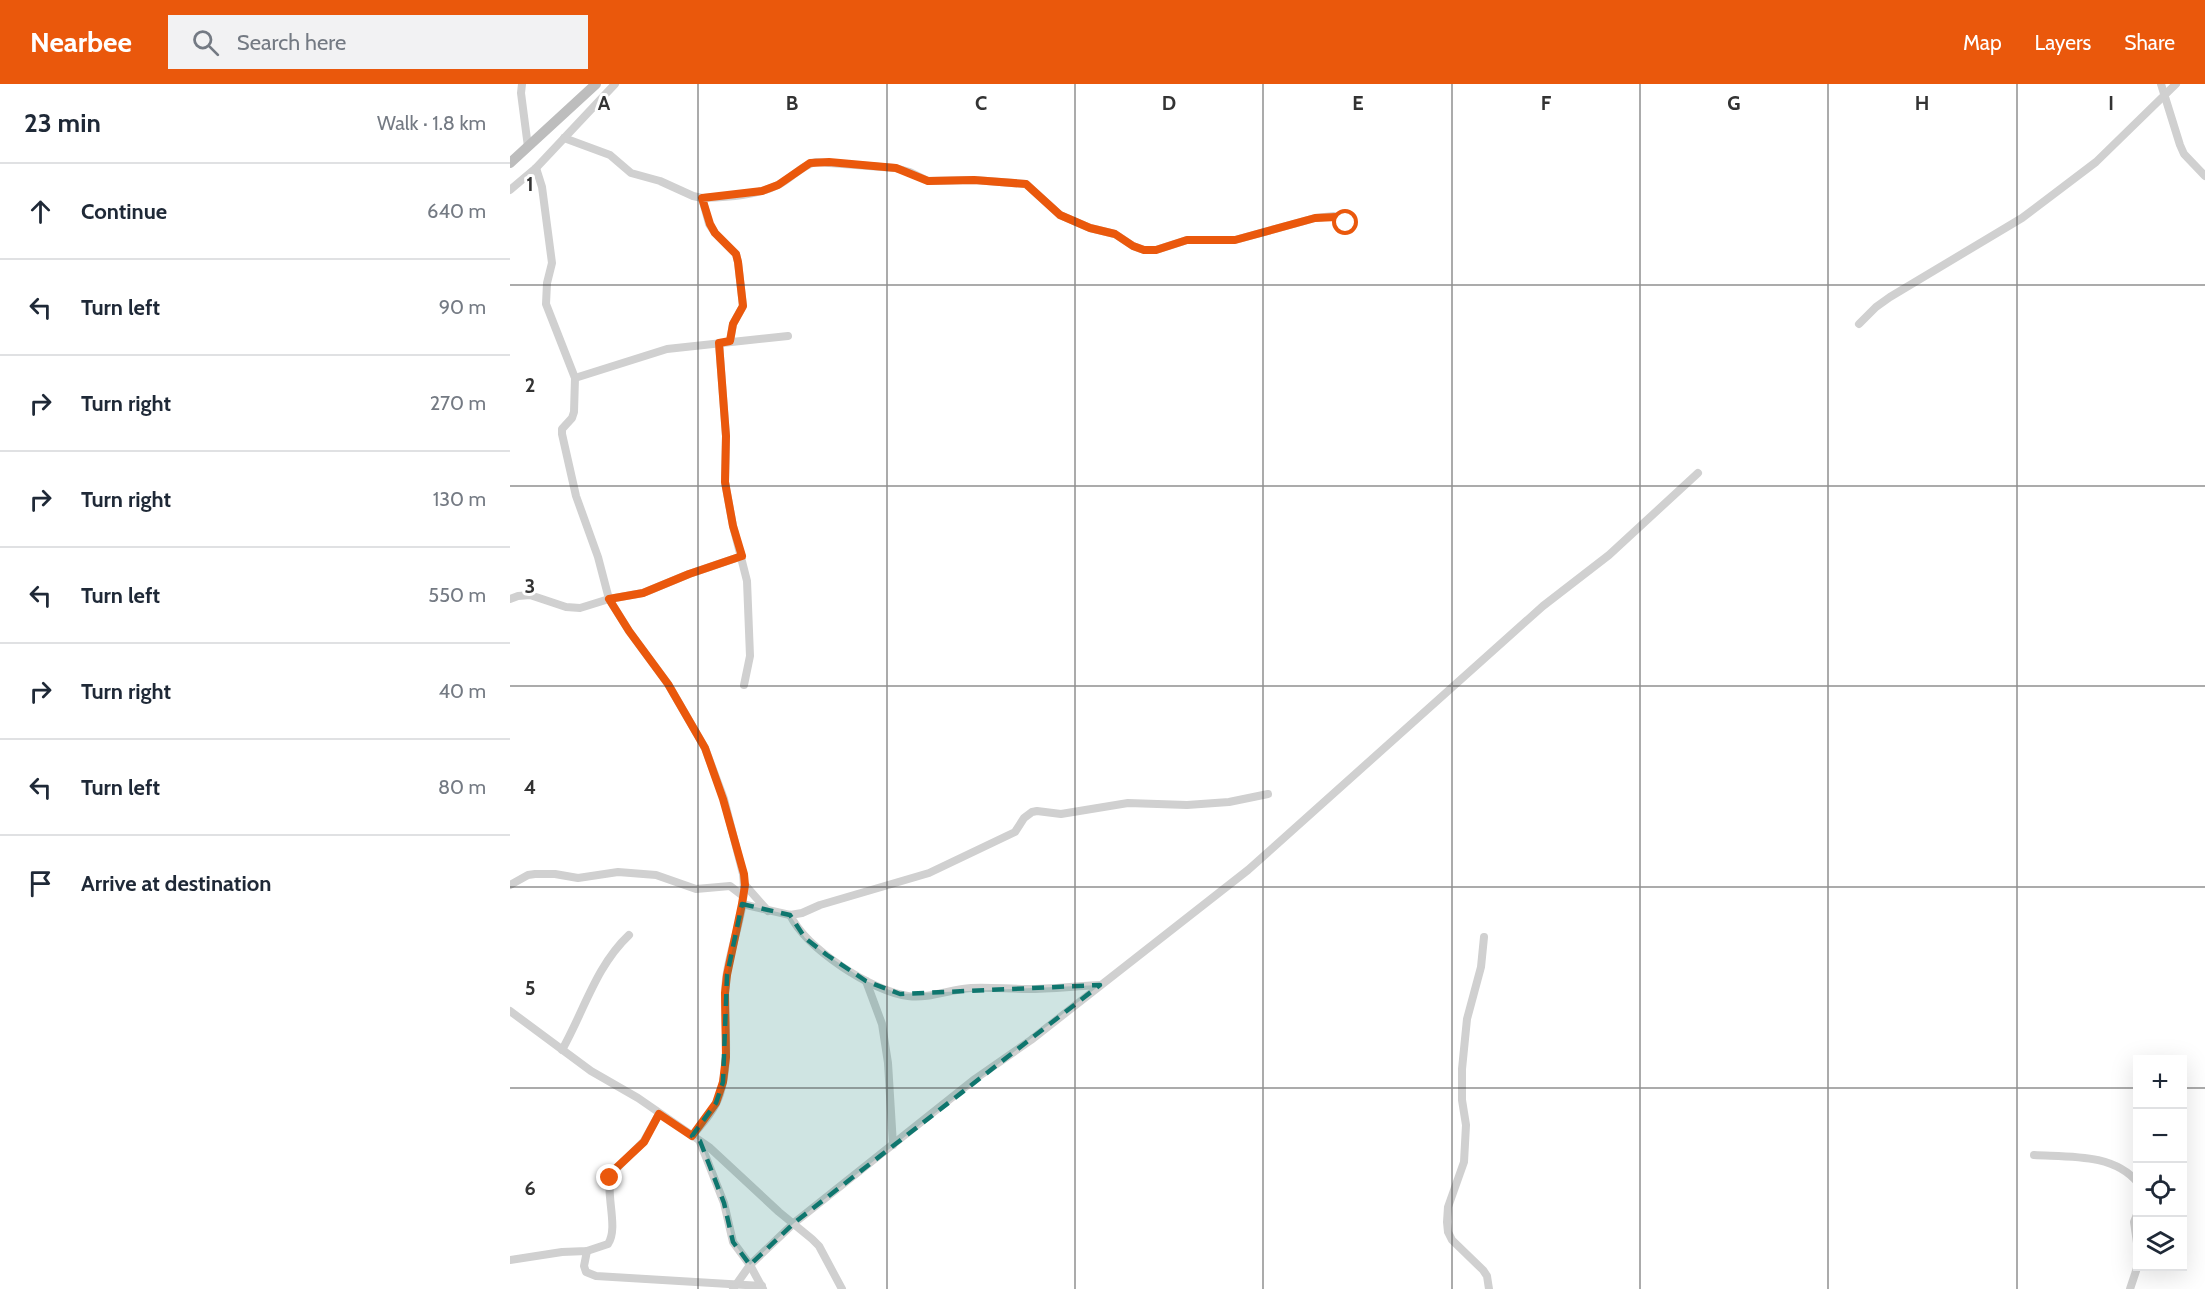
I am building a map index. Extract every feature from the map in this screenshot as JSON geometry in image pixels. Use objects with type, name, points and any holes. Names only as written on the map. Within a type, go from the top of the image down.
[{"type":"main road","points":[[510,163],[596,84]]},
{"type":"street","points":[[522,84],[521,93],[528,147]]},
{"type":"street","points":[[510,189],[536,168],[615,84]]},
{"type":"street","points":[[2161,84],[2174,130],[2184,154],[2205,176]]},
{"type":"street","points":[[1859,324],[1890,297],[2022,218],[2096,162],[2176,84]]},
{"type":"street","points":[[564,138],[610,155],[631,172],[702,198],[762,191],[778,185],[810,163],[829,162],[896,168],[928,181],[974,180],[1026,184],[1060,215],[1090,228],[1115,234],[1133,246],[1144,250],[1156,250],[1187,240],[1235,240],[1315,218],[1337,217],[1344,219],[1347,225]]},
{"type":"street","points":[[536,168],[542,187],[552,263],[547,282],[546,303],[575,378],[574,412],[572,418],[562,429],[562,434],[576,496],[598,557],[609,599],[629,631],[668,684],[705,748],[723,799],[745,885],[727,975],[726,1057],[723,1082],[716,1103],[696,1138]]},
{"type":"street","points":[[702,198],[715,233],[736,254],[738,262],[743,306],[733,324],[730,341]]},
{"type":"street","points":[[575,378],[667,349],[788,336]]},
{"type":"street","points":[[719,343],[726,436],[725,482],[747,581],[750,656],[744,685]]},
{"type":"street","points":[[734,1287],[750,1265],[794,1223],[975,1079],[1031,1040],[1248,870],[1543,606],[1609,555],[1698,473]]},
{"type":"street","points":[[510,598],[530,595],[573,609],[643,593],[742,556]]},
{"type":"street","points":[[510,885],[535,874],[555,874],[578,878],[604,873],[637,873],[664,877],[696,889],[730,886],[742,900],[790,915],[929,873],[1015,832],[1028,814],[1037,811],[1061,814],[1128,803],[1187,805],[1268,794]]},
{"type":"street","points":[[745,885],[768,910]]},
{"type":"street","points":[[790,915],[805,938],[866,981],[900,994],[916,997],[976,987],[1027,989],[1100,985]]},
{"type":"street","points":[[562,1050],[577,1024],[591,989],[606,961],[629,935]]},
{"type":"street","points":[[1484,937],[1481,967],[1467,1019],[1462,1069],[1462,1100],[1466,1125],[1464,1162],[1448,1207],[1447,1222],[1452,1240],[1484,1270],[1490,1289]]},
{"type":"street","points":[[866,981],[884,1032],[893,1145]]},
{"type":"street","points":[[510,1011],[591,1071],[630,1093],[696,1138],[732,1167],[819,1246],[842,1289]]},
{"type":"street","points":[[510,1260],[562,1252],[587,1251],[603,1246],[610,1240],[611,1174],[644,1142],[659,1114]]},
{"type":"street","points":[[587,1251],[584,1269],[596,1276],[762,1288],[750,1265],[732,1242],[724,1203],[696,1138]]},
{"type":"street","points":[[2034,1155],[2097,1160],[2117,1166],[2133,1177]]},
{"type":"street","points":[[2130,1289],[2136,1271]]},
{"type":"highlighted area","points":[[742,904],[790,915],[805,938],[827,955],[866,981],[900,994],[1100,985],[794,1223],[750,1265],[733,1242],[724,1203],[700,1141],[692,1136],[716,1103],[723,1082],[727,975]]},
{"type":"route","points":[[610,1178],[613,1171],[644,1142],[659,1114],[692,1136],[716,1103],[726,1066],[725,993],[727,975],[745,885],[744,874],[711,760],[668,684],[629,631],[609,599],[635,596],[742,556],[733,526],[725,482],[726,436],[719,343],[730,341],[733,324],[743,306],[742,285],[736,254],[715,233],[706,216],[702,198],[762,191],[778,185],[810,163],[829,162],[896,168],[928,181],[974,180],[1026,184],[1036,191],[1053,210],[1069,220],[1115,234],[1133,246],[1151,251],[1187,240],[1225,241],[1245,238],[1290,223],[1315,218],[1337,217],[1344,219],[1346,223]]}]
